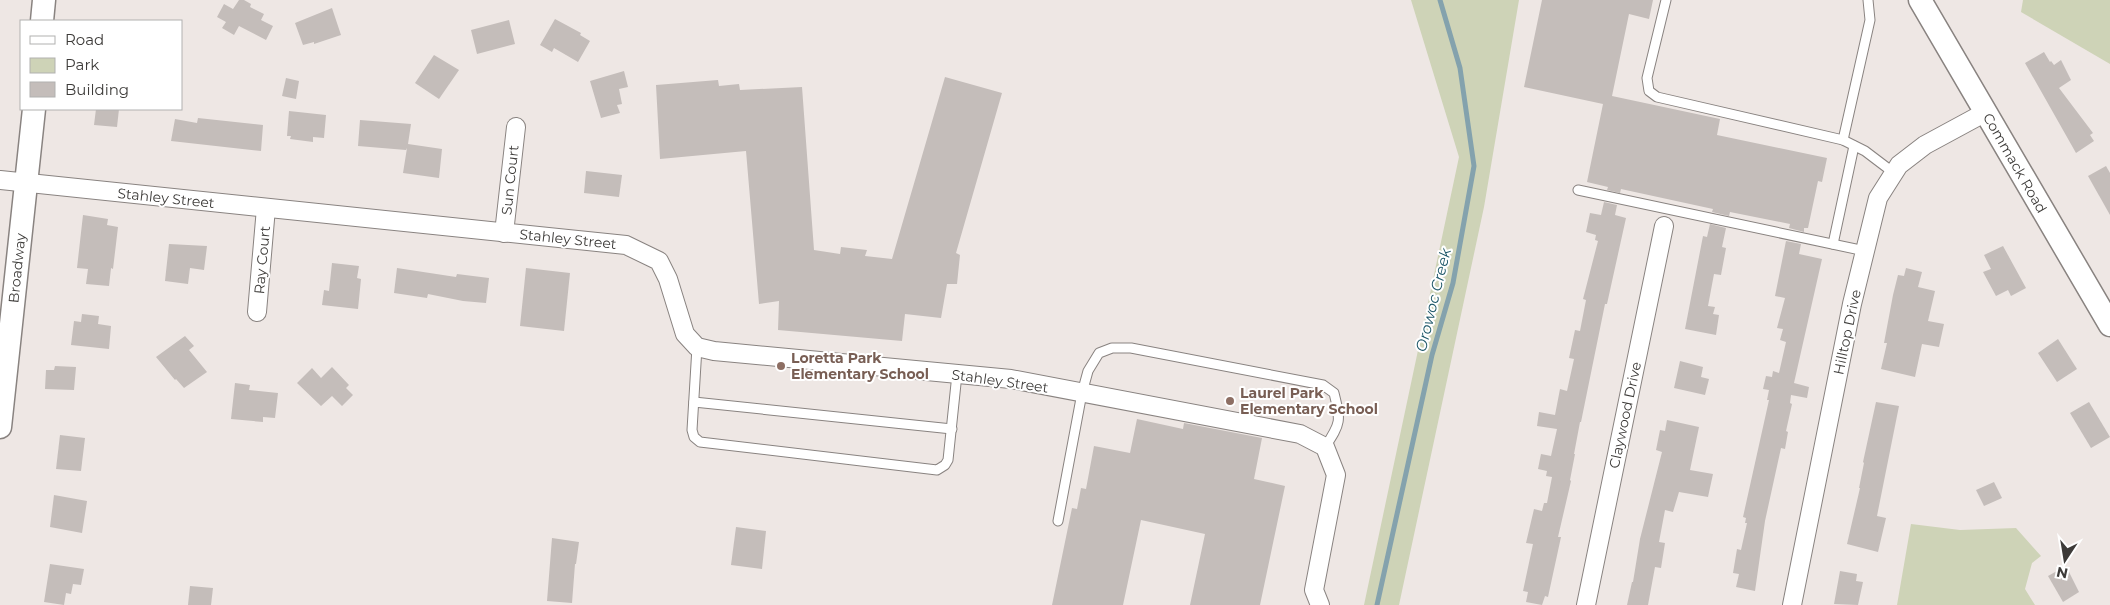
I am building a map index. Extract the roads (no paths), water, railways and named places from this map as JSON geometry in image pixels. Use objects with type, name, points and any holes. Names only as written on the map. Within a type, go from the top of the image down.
[{"type":"street","points":[[42,20],[44,0]]},
{"type":"street","name":"Commack Road","points":[[1920,0],[2110,326]]},
{"type":"street","name":"Broadway","points":[[0,422],[34,110]]},
{"type":"street","name":"Hilltop Drive","points":[[1792,605],[1852,304],[1878,198],[1899,166],[1925,144],[1986,112]]},
{"type":"street","name":"Sun Court","points":[[504,232],[516,127]]},
{"type":"street","name":"Stahley Street","points":[[0,180],[626,245],[659,261],[668,279],[685,334],[697,347],[714,351],[1011,380],[1300,434],[1325,447]]},
{"type":"street","name":"Ray Court","points":[[257,312],[266,208]]},
{"type":"street","name":"Claywood Drive","points":[[1586,605],[1664,226]]},
{"type":"street","points":[[1320,605],[1314,590],[1336,475],[1325,447]]},
{"type":"lane","points":[[1666,0],[1647,78],[1649,91],[1657,97],[1843,140],[1894,173]]},
{"type":"lane","points":[[1843,140],[1870,20],[1868,0]]},
{"type":"lane","points":[[1833,244],[1854,146]]},
{"type":"lane","points":[[1578,190],[1865,250]]},
{"type":"lane","points":[[697,347],[692,430],[694,437],[700,442],[938,470],[948,460],[957,374]]},
{"type":"lane","points":[[1058,521],[1082,393],[1088,371],[1100,353],[1112,348],[1131,348],[1323,385],[1334,392],[1339,414],[1338,428],[1325,447]]},
{"type":"lane","points":[[694,402],[952,429]]},
{"type":"waterway","name":"Orowoc Creek","points":[[1377,605],[1432,355],[1453,283],[1474,166],[1460,68],[1440,0]]},
{"type":"place","name":"Loretta Park Elementary School","points":[[781,366]]},
{"type":"place","name":"Laurel Park Elementary School","points":[[1230,401]]}]
